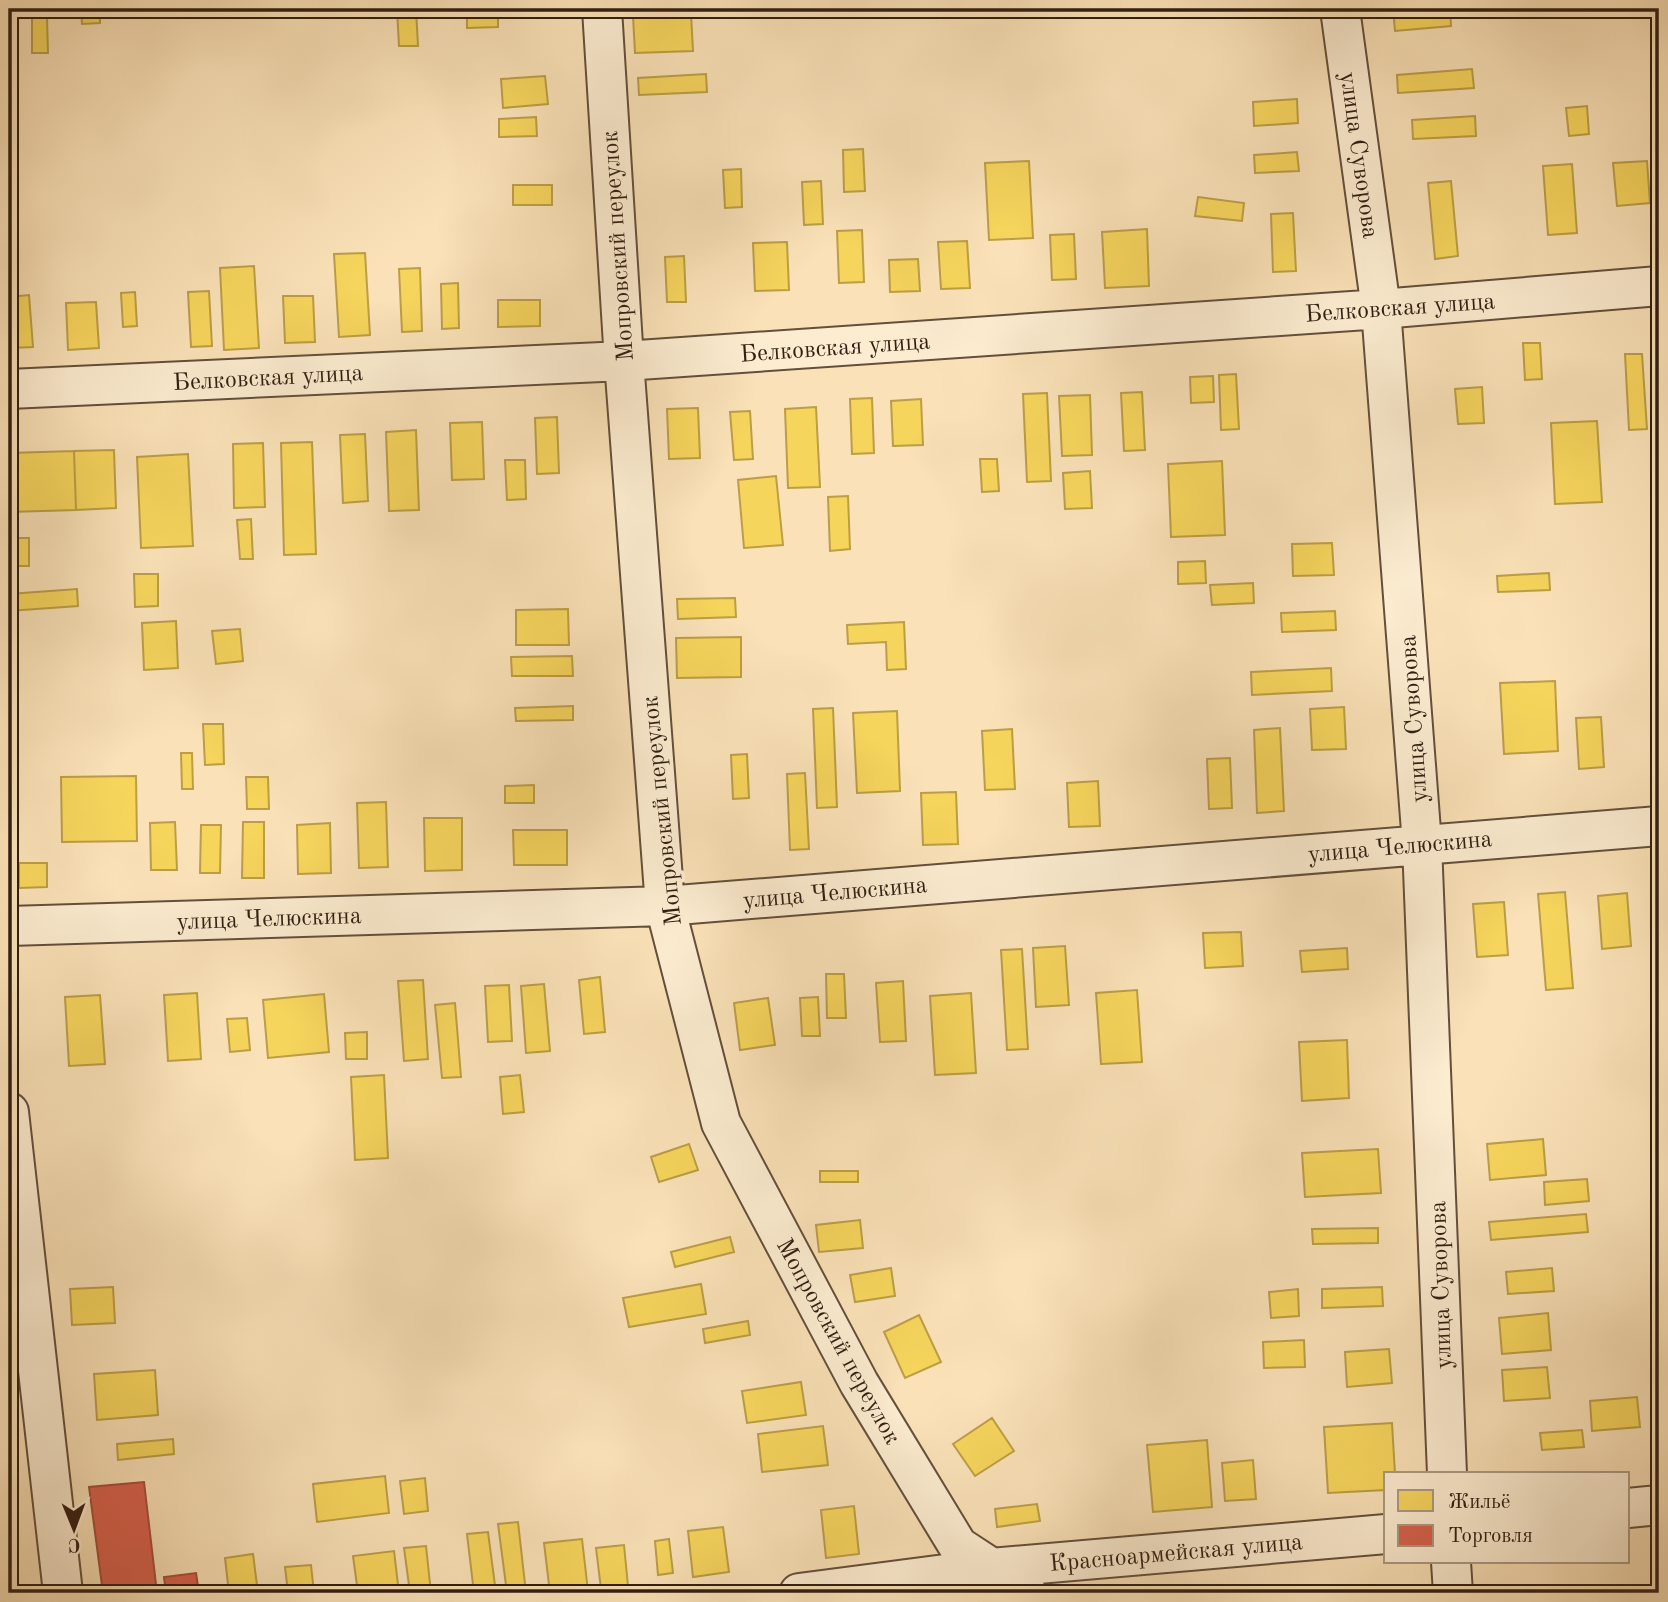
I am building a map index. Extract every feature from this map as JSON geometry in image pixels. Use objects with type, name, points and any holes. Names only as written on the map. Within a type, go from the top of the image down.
[{"type":"street","name":"Мопровский переулок","points":[[602,9],[624,361],[665,906],[721,1123],[866,1395],[958,1546],[1027,1593]]},
{"type":"street","name":"улица Суворова","points":[[1340,9],[1381,309],[1422,844],[1447,1472]]},
{"type":"street","name":"Белковская улица","points":[[9,389],[624,361],[1381,309],[1659,286]]},
{"type":"street","name":"улица Челюскина","points":[[9,926],[665,906],[1659,826]]},
{"type":"street","points":[[10,1130],[63,1593]]},
{"type":"street","points":[[1630,1508],[1659,1505]]},
{"type":"street","name":"Красноармейская улица","points":[[799,1593],[992,1568],[1384,1534]]},
{"type":"street","points":[[1451,1564],[1454,1593]]},
{"type":"building: Жильё","points":[[81,9],[100,9],[100,23],[82,24]]},
{"type":"building: Жильё","points":[[397,9],[416,9],[418,46],[399,46]]},
{"type":"building: Жильё","points":[[1393,9],[1450,9],[1451,26],[1395,31]]},
{"type":"building: Жильё","points":[[691,14],[693,51],[635,53],[633,16]]},
{"type":"building: Жильё","points":[[498,15],[498,27],[467,28],[467,16]]},
{"type":"building: Жильё","points":[[32,17],[47,17],[48,53],[32,53]]},
{"type":"building: Жильё","points":[[1472,69],[1474,88],[1398,93],[1397,75]]},
{"type":"building: Жильё","points":[[706,74],[707,92],[639,95],[638,78]]},
{"type":"building: Жильё","points":[[545,76],[548,104],[503,108],[501,79]]},
{"type":"building: Жильё","points":[[1297,99],[1298,123],[1254,126],[1253,102]]},
{"type":"building: Жильё","points":[[1587,106],[1589,134],[1569,136],[1566,108]]},
{"type":"building: Жильё","points":[[1475,116],[1476,136],[1413,139],[1412,120]]},
{"type":"building: Жильё","points":[[536,117],[537,136],[499,137],[499,119]]},
{"type":"building: Жильё","points":[[863,149],[865,191],[844,192],[843,150]]},
{"type":"building: Жильё","points":[[1297,152],[1299,171],[1255,173],[1254,155]]},
{"type":"building: Жильё","points":[[1029,161],[1033,238],[989,240],[985,163]]},
{"type":"building: Жильё","points":[[1647,161],[1650,203],[1617,206],[1613,163]]},
{"type":"building: Жильё","points":[[1572,164],[1577,233],[1548,235],[1543,166]]},
{"type":"building: Жильё","points":[[741,169],[742,207],[725,208],[723,170]]},
{"type":"building: Жильё","points":[[821,181],[823,224],[804,225],[802,182]]},
{"type":"building: Жильё","points":[[1451,181],[1458,256],[1435,259],[1428,183]]},
{"type":"building: Жильё","points":[[513,185],[552,185],[552,205],[513,205]]},
{"type":"building: Жильё","points":[[1198,197],[1244,203],[1242,221],[1195,216]]},
{"type":"building: Жильё","points":[[1293,213],[1296,271],[1273,272],[1271,214]]},
{"type":"building: Жильё","points":[[1147,229],[1149,286],[1105,288],[1102,232]]},
{"type":"building: Жильё","points":[[862,230],[864,282],[839,283],[837,231]]},
{"type":"building: Жильё","points":[[1074,234],[1076,279],[1052,280],[1050,235]]},
{"type":"building: Жильё","points":[[967,241],[970,288],[941,289],[938,242]]},
{"type":"building: Жильё","points":[[787,242],[789,290],[755,291],[753,243]]},
{"type":"building: Жильё","points":[[365,253],[370,335],[339,337],[334,254]]},
{"type":"building: Жильё","points":[[684,256],[686,302],[667,302],[665,257]]},
{"type":"building: Жильё","points":[[918,259],[920,291],[890,292],[889,260]]},
{"type":"building: Жильё","points":[[254,266],[259,348],[224,350],[220,268]]},
{"type":"building: Жильё","points":[[420,268],[422,331],[402,332],[399,269]]},
{"type":"building: Жильё","points":[[458,283],[459,328],[442,329],[441,284]]},
{"type":"building: Жильё","points":[[209,291],[212,346],[191,347],[188,292]]},
{"type":"building: Жильё","points":[[135,292],[137,326],[123,327],[121,293]]},
{"type":"building: Жильё","points":[[29,295],[33,347],[11,348],[9,297]]},
{"type":"building: Жильё","points":[[283,296],[313,296],[315,342],[285,343]]},
{"type":"building: Жильё","points":[[498,300],[540,300],[540,326],[498,327]]},
{"type":"building: Жильё","points":[[96,302],[99,348],[68,350],[66,303]]},
{"type":"building: Жильё","points":[[1523,343],[1540,343],[1542,379],[1525,380]]},
{"type":"building: Жильё","points":[[1625,354],[1642,354],[1647,429],[1629,430]]},
{"type":"building: Жильё","points":[[1236,374],[1239,429],[1221,430],[1219,375]]},
{"type":"building: Жильё","points":[[1213,376],[1214,402],[1191,403],[1190,377]]},
{"type":"building: Жильё","points":[[1482,387],[1484,423],[1458,424],[1455,389]]},
{"type":"building: Жильё","points":[[1142,392],[1145,450],[1124,451],[1121,393]]},
{"type":"building: Жильё","points":[[1047,393],[1051,481],[1027,482],[1023,394]]},
{"type":"building: Жильё","points":[[1090,395],[1092,455],[1062,456],[1059,396]]},
{"type":"building: Жильё","points":[[872,398],[874,453],[852,454],[850,399]]},
{"type":"building: Жильё","points":[[921,399],[923,445],[893,446],[891,401]]},
{"type":"building: Жильё","points":[[816,407],[820,487],[788,488],[785,409]]},
{"type":"building: Жильё","points":[[698,408],[700,458],[669,459],[667,409]]},
{"type":"building: Жильё","points":[[750,411],[753,459],[734,460],[730,412]]},
{"type":"building: Жильё","points":[[557,417],[559,473],[537,474],[535,418]]},
{"type":"building: Жильё","points":[[1597,421],[1602,502],[1555,504],[1551,423]]},
{"type":"building: Жильё","points":[[482,422],[484,479],[452,480],[450,423]]},
{"type":"building: Жильё","points":[[416,430],[419,510],[389,511],[386,432]]},
{"type":"building: Жильё","points":[[365,434],[368,501],[343,503],[340,435]]},
{"type":"building: Жильё","points":[[312,442],[316,554],[284,555],[281,443]]},
{"type":"building: Жильё","points":[[263,443],[265,507],[234,508],[233,444]]},
{"type":"building: Жильё","points":[[114,450],[116,508],[76,510],[74,451]]},
{"type":"building: Жильё","points":[[74,451],[76,510],[9,512],[9,453]]},
{"type":"building: Жильё","points":[[188,454],[193,546],[141,548],[137,457]]},
{"type":"building: Жильё","points":[[980,459],[997,459],[999,491],[982,492]]},
{"type":"building: Жильё","points":[[505,460],[525,460],[526,499],[507,500]]},
{"type":"building: Жильё","points":[[1222,461],[1225,535],[1171,537],[1168,464]]},
{"type":"building: Жильё","points":[[1090,471],[1092,508],[1065,509],[1063,473]]},
{"type":"building: Жильё","points":[[776,476],[783,545],[744,548],[738,480]]},
{"type":"building: Жильё","points":[[848,496],[850,549],[830,551],[828,497]]},
{"type":"building: Жильё","points":[[251,519],[253,559],[240,559],[237,520]]},
{"type":"building: Жильё","points":[[9,538],[29,538],[29,566],[9,566]]},
{"type":"building: Жильё","points":[[1332,543],[1334,575],[1293,576],[1292,544]]},
{"type":"building: Жильё","points":[[1205,561],[1206,583],[1178,584],[1178,562]]},
{"type":"building: Жильё","points":[[1549,573],[1550,590],[1498,592],[1497,576]]},
{"type":"building: Жильё","points":[[134,574],[158,574],[158,606],[135,607]]},
{"type":"building: Жильё","points":[[1253,583],[1254,603],[1212,605],[1210,585]]},
{"type":"building: Жильё","points":[[77,589],[78,606],[9,611],[9,594]]},
{"type":"building: Жильё","points":[[735,598],[736,617],[678,619],[677,599]]},
{"type":"building: Жильё","points":[[568,609],[569,645],[516,645],[516,610]]},
{"type":"building: Жильё","points":[[1335,611],[1336,630],[1282,632],[1281,613]]},
{"type":"building: Жильё","points":[[176,621],[178,668],[144,670],[142,623]]},
{"type":"building: Жильё","points":[[904,622],[906,669],[887,670],[886,642],[848,644],[847,625]]},
{"type":"building: Жильё","points":[[240,629],[243,661],[216,664],[212,631]]},
{"type":"building: Жильё","points":[[741,637],[741,677],[677,678],[676,638]]},
{"type":"building: Жильё","points":[[572,656],[573,676],[512,676],[511,657]]},
{"type":"building: Жильё","points":[[1331,668],[1332,691],[1252,695],[1251,672]]},
{"type":"building: Жильё","points":[[1555,681],[1558,751],[1504,754],[1500,683]]},
{"type":"building: Жильё","points":[[573,706],[573,720],[516,721],[515,708]]},
{"type":"building: Жильё","points":[[1344,707],[1346,749],[1312,750],[1310,709]]},
{"type":"building: Жильё","points":[[833,708],[837,807],[817,808],[813,709]]},
{"type":"building: Жильё","points":[[897,711],[900,791],[857,793],[853,713]]},
{"type":"building: Жильё","points":[[1601,717],[1604,767],[1579,769],[1576,718]]},
{"type":"building: Жильё","points":[[203,724],[223,724],[224,764],[205,765]]},
{"type":"building: Жильё","points":[[1280,728],[1284,811],[1257,813],[1254,730]]},
{"type":"building: Жильё","points":[[1012,729],[1015,789],[985,790],[982,731]]},
{"type":"building: Жильё","points":[[181,753],[192,753],[193,789],[182,789]]},
{"type":"building: Жильё","points":[[747,754],[749,798],[733,799],[731,755]]},
{"type":"building: Жильё","points":[[1230,758],[1232,808],[1209,809],[1207,759]]},
{"type":"building: Жильё","points":[[805,773],[809,849],[790,850],[787,774]]},
{"type":"building: Жильё","points":[[136,776],[137,841],[62,842],[61,777]]},
{"type":"building: Жильё","points":[[246,777],[268,777],[269,809],[247,809]]},
{"type":"building: Жильё","points":[[1098,781],[1100,826],[1069,827],[1067,783]]},
{"type":"building: Жильё","points":[[534,785],[534,803],[505,803],[505,786]]},
{"type":"building: Жильё","points":[[956,792],[958,844],[923,845],[921,793]]},
{"type":"building: Жильё","points":[[386,802],[388,867],[359,868],[357,803]]},
{"type":"building: Жильё","points":[[424,818],[462,818],[462,870],[425,871]]},
{"type":"building: Жильё","points":[[175,822],[177,870],[151,870],[150,823]]},
{"type":"building: Жильё","points":[[243,822],[264,822],[264,878],[242,878]]},
{"type":"building: Жильё","points":[[330,823],[331,873],[298,874],[297,825]]},
{"type":"building: Жильё","points":[[201,825],[221,825],[220,873],[200,873]]},
{"type":"building: Жильё","points":[[513,830],[567,830],[567,865],[514,865]]},
{"type":"building: Жильё","points":[[19,863],[47,863],[47,887],[19,888]]},
{"type":"building: Жильё","points":[[1565,892],[1573,988],[1546,990],[1538,894]]},
{"type":"building: Жильё","points":[[1627,893],[1631,946],[1602,949],[1598,896]]},
{"type":"building: Жильё","points":[[1504,902],[1508,955],[1477,957],[1473,904]]},
{"type":"building: Жильё","points":[[1241,932],[1243,966],[1205,968],[1203,933]]},
{"type":"building: Жильё","points":[[1065,946],[1069,1005],[1036,1007],[1033,948]]},
{"type":"building: Жильё","points":[[1347,948],[1348,969],[1302,972],[1300,951]]},
{"type":"building: Жильё","points":[[1022,949],[1028,1049],[1007,1050],[1001,950]]},
{"type":"building: Жильё","points":[[826,974],[844,974],[846,1018],[827,1018]]},
{"type":"building: Жильё","points":[[600,977],[605,1032],[584,1034],[579,980]]},
{"type":"building: Жильё","points":[[423,980],[428,1059],[404,1061],[398,981]]},
{"type":"building: Жильё","points":[[903,981],[906,1041],[880,1042],[876,983]]},
{"type":"building: Жильё","points":[[544,984],[550,1051],[526,1053],[521,986]]},
{"type":"building: Жильё","points":[[509,985],[512,1041],[488,1042],[485,986]]},
{"type":"building: Жильё","points":[[1137,990],[1142,1062],[1101,1064],[1096,993]]},
{"type":"building: Жильё","points":[[197,993],[201,1059],[168,1061],[164,995]]},
{"type":"building: Жильё","points":[[971,993],[976,1073],[935,1075],[930,996]]},
{"type":"building: Жильё","points":[[324,994],[329,1052],[268,1058],[263,1000]]},
{"type":"building: Жильё","points":[[100,995],[105,1064],[69,1066],[65,997]]},
{"type":"building: Жильё","points":[[818,997],[820,1036],[802,1036],[800,998]]},
{"type":"building: Жильё","points":[[768,998],[775,1045],[740,1050],[734,1003]]},
{"type":"building: Жильё","points":[[455,1003],[461,1077],[442,1078],[435,1005]]},
{"type":"building: Жильё","points":[[247,1018],[250,1050],[230,1052],[227,1019]]},
{"type":"building: Жильё","points":[[367,1032],[367,1059],[346,1059],[345,1033]]},
{"type":"building: Жильё","points":[[1347,1040],[1349,1098],[1302,1101],[1299,1042]]},
{"type":"building: Жильё","points":[[384,1075],[388,1158],[355,1160],[351,1077]]},
{"type":"building: Жильё","points":[[520,1075],[524,1112],[503,1114],[500,1077]]},
{"type":"building: Жильё","points":[[1543,1139],[1546,1175],[1490,1180],[1487,1144]]},
{"type":"building: Жильё","points":[[689,1144],[698,1170],[659,1182],[651,1157]]},
{"type":"building: Жильё","points":[[1378,1149],[1381,1193],[1305,1197],[1302,1153]]},
{"type":"building: Жильё","points":[[820,1171],[858,1171],[858,1182],[820,1182]]},
{"type":"building: Жильё","points":[[1587,1179],[1589,1201],[1545,1205],[1544,1182]]},
{"type":"building: Жильё","points":[[1586,1214],[1588,1232],[1491,1240],[1489,1222]]},
{"type":"building: Жильё","points":[[860,1220],[863,1248],[819,1252],[816,1225]]},
{"type":"building: Жильё","points":[[1378,1228],[1378,1243],[1313,1244],[1312,1229]]},
{"type":"building: Жильё","points":[[730,1237],[734,1252],[675,1267],[671,1252]]},
{"type":"building: Жильё","points":[[891,1268],[895,1296],[855,1302],[850,1275]]},
{"type":"building: Жильё","points":[[1552,1268],[1554,1291],[1508,1294],[1506,1272]]},
{"type":"building: Жильё","points":[[701,1284],[706,1314],[629,1327],[623,1298]]},
{"type":"building: Жильё","points":[[113,1287],[115,1323],[72,1325],[70,1289]]},
{"type":"building: Жильё","points":[[1382,1287],[1383,1306],[1322,1308],[1322,1289]]},
{"type":"building: Жильё","points":[[1298,1289],[1299,1316],[1271,1318],[1269,1292]]},
{"type":"building: Жильё","points":[[1548,1313],[1551,1350],[1502,1354],[1499,1318]]},
{"type":"building: Жильё","points":[[919,1315],[941,1362],[905,1378],[884,1332]]},
{"type":"building: Жильё","points":[[748,1321],[750,1335],[705,1343],[703,1329]]},
{"type":"building: Жильё","points":[[1304,1340],[1305,1367],[1264,1368],[1263,1342]]},
{"type":"building: Жильё","points":[[1389,1349],[1392,1383],[1347,1387],[1345,1352]]},
{"type":"building: Жильё","points":[[1547,1367],[1550,1398],[1504,1401],[1502,1370]]},
{"type":"building: Жильё","points":[[155,1370],[158,1415],[97,1420],[94,1374]]},
{"type":"building: Жильё","points":[[801,1382],[806,1415],[747,1423],[742,1391]]},
{"type":"building: Жильё","points":[[1637,1397],[1640,1427],[1592,1431],[1590,1401]]},
{"type":"building: Жильё","points":[[992,1418],[1014,1451],[975,1476],[953,1444]]},
{"type":"building: Жильё","points":[[1392,1423],[1395,1472],[1384,1472],[1384,1490],[1328,1493],[1324,1427]]},
{"type":"building: Жильё","points":[[823,1426],[828,1465],[762,1472],[758,1434]]},
{"type":"building: Жильё","points":[[1582,1430],[1584,1447],[1542,1450],[1540,1433]]},
{"type":"building: Жильё","points":[[173,1439],[174,1454],[118,1460],[117,1444]]},
{"type":"building: Жильё","points":[[1207,1440],[1212,1507],[1153,1512],[1147,1445]]},
{"type":"building: Жильё","points":[[1253,1460],[1256,1499],[1225,1501],[1222,1463]]},
{"type":"building: Жильё","points":[[385,1476],[389,1513],[317,1522],[313,1484]]},
{"type":"building: Жильё","points":[[425,1478],[428,1511],[404,1514],[400,1481]]},
{"type":"building: Жильё","points":[[1037,1504],[1040,1521],[997,1527],[995,1509]]},
{"type":"building: Жильё","points":[[854,1506],[859,1554],[826,1558],[821,1510]]},
{"type":"building: Жильё","points":[[518,1522],[526,1593],[507,1593],[498,1524]]},
{"type":"building: Жильё","points":[[723,1527],[729,1572],[693,1577],[688,1531]]},
{"type":"building: Жильё","points":[[488,1532],[496,1593],[474,1593],[467,1534]]},
{"type":"building: Жильё","points":[[582,1539],[588,1591],[550,1593],[544,1543]]},
{"type":"building: Жильё","points":[[669,1539],[673,1573],[658,1575],[655,1541]]},
{"type":"building: Жильё","points":[[624,1545],[628,1586],[601,1589],[596,1548]]},
{"type":"building: Жильё","points":[[426,1546],[431,1593],[410,1593],[404,1548]]},
{"type":"building: Жильё","points":[[394,1551],[399,1593],[358,1593],[353,1556]]},
{"type":"building: Жильё","points":[[253,1554],[258,1593],[229,1593],[225,1558]]},
{"type":"building: Жильё","points":[[311,1565],[314,1593],[288,1593],[285,1567]]},
{"type":"building: Торговля","points":[[144,1482],[157,1593],[103,1593],[89,1487]]},
{"type":"building: Торговля","points":[[196,1573],[199,1593],[166,1593],[164,1577]]}]
